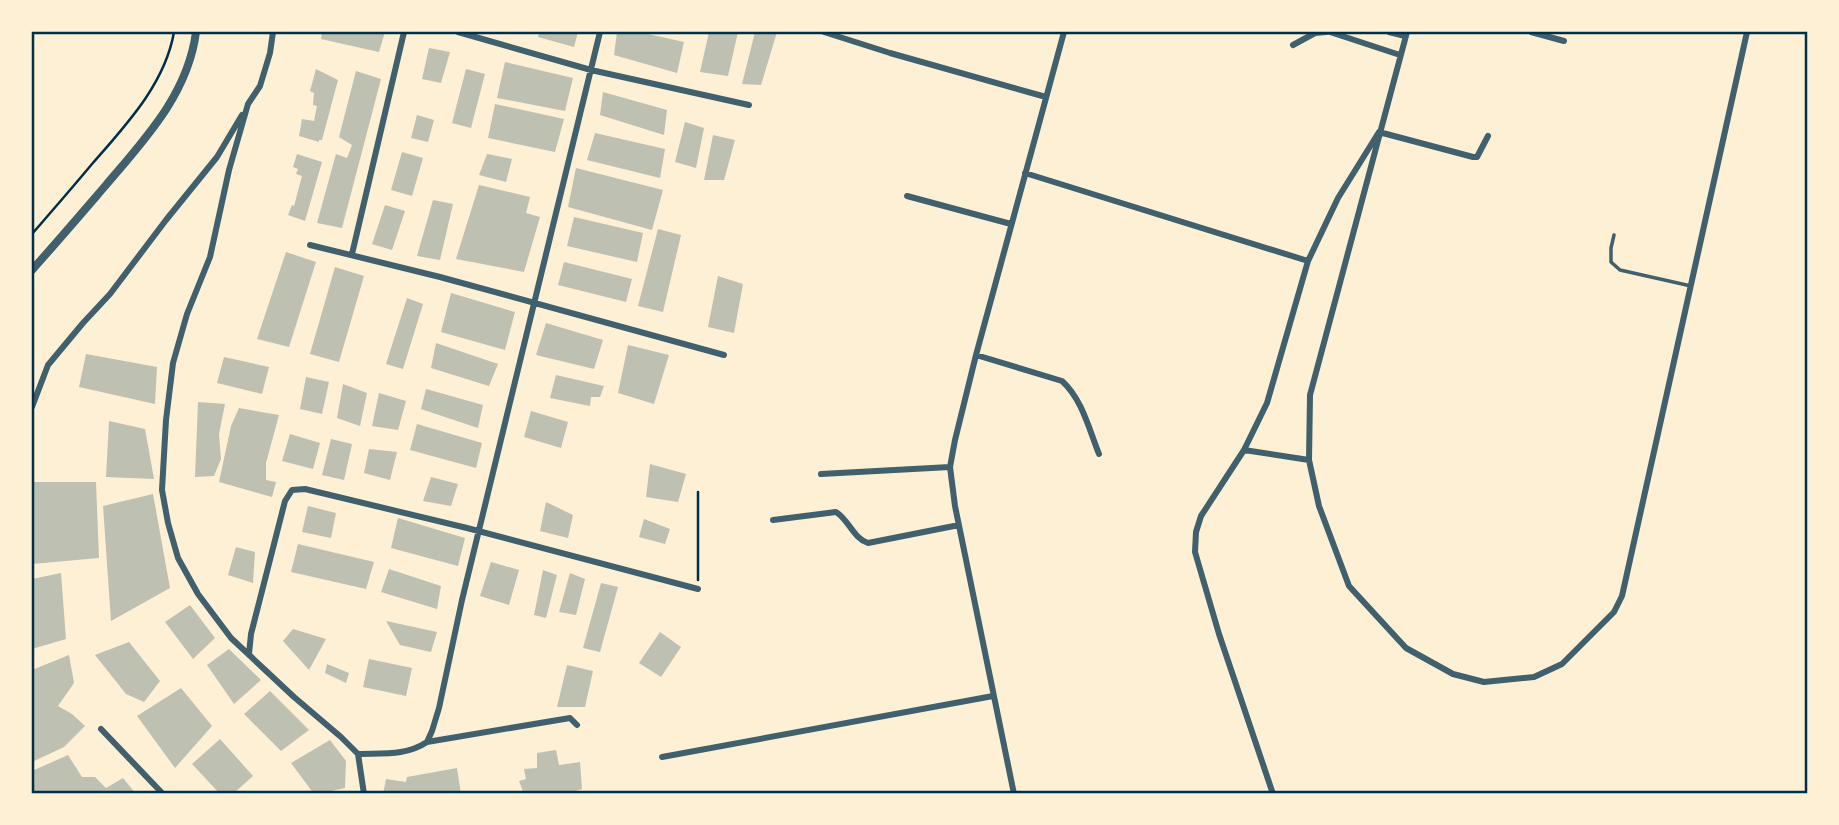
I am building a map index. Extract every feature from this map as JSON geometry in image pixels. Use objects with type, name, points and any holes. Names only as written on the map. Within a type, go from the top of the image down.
[{"type":"street","points":[[32,270],[139,147],[168,108],[186,75],[196,32]]},
{"type":"street","points":[[32,407],[48,365],[110,294],[217,157],[260,86],[273,32]]},
{"type":"street","points":[[352,254],[404,32]]},
{"type":"street","points":[[458,32],[591,70],[750,105]]},
{"type":"street","points":[[427,742],[439,708],[461,600],[600,32]]},
{"type":"street","points":[[824,32],[1046,97]]},
{"type":"street","points":[[1014,793],[959,525],[950,467],[976,355],[1064,32]]},
{"type":"street","points":[[1293,46],[1315,33],[1328,32],[1400,55]]},
{"type":"street","points":[[1389,32],[1406,34],[1310,395],[1309,460],[1319,506],[1349,586],[1406,648],[1453,674],[1484,682],[1534,677],[1562,664],[1614,612],[1622,596],[1747,32]]},
{"type":"street","points":[[1531,32],[1564,41]]},
{"type":"street","points":[[248,104],[229,170],[210,257],[187,314],[173,363],[164,439],[162,490],[178,558],[198,594],[232,638],[358,754],[364,793]]},
{"type":"street","points":[[1379,132],[1473,158],[1477,157],[1488,136]]},
{"type":"street","points":[[1273,793],[1219,634],[1195,552],[1196,533],[1200,516],[1244,450],[1267,403],[1308,261],[1338,198],[1379,132]]},
{"type":"street","points":[[1025,173],[1308,261]]},
{"type":"street","points":[[907,196],[1011,224]]},
{"type":"street","points":[[310,245],[724,355]]},
{"type":"street","points":[[976,355],[1062,382],[1072,390],[1099,454]]},
{"type":"street","points":[[1244,450],[1309,460]]},
{"type":"street","points":[[821,474],[950,467]]},
{"type":"street","points":[[249,654],[251,634],[285,501],[292,490],[305,489],[479,531],[698,589]]},
{"type":"street","points":[[773,520],[836,512],[842,516],[857,538],[867,543],[959,525]]},
{"type":"street","points":[[662,757],[993,696]]},
{"type":"street","points":[[358,754],[407,752],[427,742],[570,719],[577,725]]},
{"type":"street","points":[[101,729],[163,793]]},
{"type":"lane","points":[[1614,235],[1611,262],[1620,270],[1691,286]]},
{"type":"path","points":[[32,234],[125,127],[142,103],[166,62],[174,32]]},
{"type":"path","points":[[698,492],[698,589]]},
{"type":"building","points":[[322,32],[385,32],[379,52],[321,39]]},
{"type":"building","points":[[539,32],[578,32],[574,47],[538,37]]},
{"type":"building","points":[[617,32],[639,32],[684,42],[677,73],[614,55]]},
{"type":"building","points":[[709,32],[738,32],[728,76],[700,72]]},
{"type":"building","points":[[755,32],[777,32],[761,85],[742,84]]},
{"type":"building","points":[[429,48],[450,52],[441,83],[422,79]]},
{"type":"building","points":[[505,62],[573,78],[565,111],[497,98]]},
{"type":"building","points":[[316,69],[338,80],[322,140],[319,142],[299,136],[302,119],[314,121],[317,106],[313,105],[314,93],[310,91]]},
{"type":"building","points":[[466,69],[485,74],[471,128],[452,123]]},
{"type":"building","points":[[356,71],[381,79],[342,228],[317,223],[336,154],[347,158],[352,145],[339,137]]},
{"type":"building","points":[[603,92],[667,110],[664,135],[600,115]]},
{"type":"building","points":[[495,104],[564,119],[555,152],[488,138]]},
{"type":"building","points":[[417,115],[434,120],[428,142],[411,138]]},
{"type":"building","points":[[685,122],[704,128],[696,168],[675,162]]},
{"type":"building","points":[[595,133],[665,149],[660,178],[587,160]]},
{"type":"building","points":[[713,135],[735,140],[724,180],[704,180]]},
{"type":"building","points":[[402,152],[423,158],[412,196],[391,190]]},
{"type":"building","points":[[297,154],[322,162],[305,221],[288,215],[292,205],[294,206],[302,176],[296,174],[298,169],[293,167]]},
{"type":"building","points":[[487,154],[512,159],[506,182],[479,175]]},
{"type":"building","points":[[576,168],[663,190],[652,230],[568,207]]},
{"type":"building","points":[[479,185],[530,197],[526,213],[540,217],[524,272],[456,259]]},
{"type":"building","points":[[433,200],[453,204],[440,260],[417,256]]},
{"type":"building","points":[[385,205],[405,211],[392,250],[372,244]]},
{"type":"building","points":[[574,217],[643,233],[637,262],[567,246]]},
{"type":"building","points":[[658,229],[681,235],[663,312],[638,306]]},
{"type":"building","points":[[286,252],[316,262],[289,347],[257,339]]},
{"type":"building","points":[[564,262],[632,279],[626,302],[558,285]]},
{"type":"building","points":[[335,267],[364,276],[339,362],[310,354]]},
{"type":"building","points":[[718,276],[743,284],[734,333],[708,327]]},
{"type":"building","points":[[451,293],[515,312],[505,350],[441,332]]},
{"type":"building","points":[[407,298],[423,304],[403,369],[386,364]]},
{"type":"building","points":[[546,323],[603,340],[594,369],[536,355]]},
{"type":"building","points":[[436,343],[498,364],[489,386],[431,368]]},
{"type":"building","points":[[628,345],[669,355],[654,404],[618,393]]},
{"type":"building","points":[[86,354],[157,367],[155,404],[79,387]]},
{"type":"building","points":[[224,357],[269,367],[262,394],[217,383]]},
{"type":"building","points":[[556,375],[604,386],[600,397],[591,397],[590,406],[550,398]]},
{"type":"building","points":[[306,377],[329,382],[322,414],[300,409]]},
{"type":"building","points":[[343,384],[367,393],[360,426],[337,418]]},
{"type":"building","points":[[426,389],[483,405],[478,428],[421,409]]},
{"type":"building","points":[[379,393],[406,401],[398,430],[372,426]]},
{"type":"building","points":[[198,402],[225,404],[219,434],[221,459],[214,476],[195,477]]},
{"type":"building","points":[[239,408],[279,415],[266,463],[266,480],[276,482],[272,497],[219,482],[231,426]]},
{"type":"building","points":[[531,411],[568,422],[561,448],[524,437]]},
{"type":"building","points":[[109,421],[145,429],[154,479],[106,477]]},
{"type":"building","points":[[417,424],[482,443],[476,468],[410,450]]},
{"type":"building","points":[[290,434],[320,443],[313,469],[282,461]]},
{"type":"building","points":[[331,439],[352,444],[344,480],[322,475]]},
{"type":"building","points":[[369,449],[397,452],[390,480],[364,473]]},
{"type":"building","points":[[650,464],[686,474],[678,502],[646,497]]},
{"type":"building","points":[[431,477],[458,484],[451,506],[423,501]]},
{"type":"building","points":[[32,482],[96,482],[99,558],[32,564]]},
{"type":"building","points":[[153,494],[170,588],[111,621],[103,506]]},
{"type":"building","points":[[546,502],[573,515],[568,538],[540,531]]},
{"type":"building","points":[[308,506],[336,513],[331,538],[302,532]]},
{"type":"building","points":[[398,518],[465,538],[458,566],[391,548]]},
{"type":"building","points":[[644,519],[670,529],[665,544],[639,537]]},
{"type":"building","points":[[298,544],[374,562],[366,589],[291,572]]},
{"type":"building","points":[[236,547],[255,552],[253,583],[228,575]]},
{"type":"building","points":[[491,562],[519,570],[509,605],[480,596]]},
{"type":"building","points":[[389,569],[441,586],[437,609],[381,592]]},
{"type":"building","points":[[543,570],[557,575],[546,618],[534,615]]},
{"type":"building","points":[[61,573],[66,639],[32,649],[32,579]]},
{"type":"building","points":[[570,573],[585,579],[576,615],[559,612]]},
{"type":"building","points":[[601,583],[618,587],[600,652],[583,648]]},
{"type":"building","points":[[190,605],[215,638],[193,659],[165,622]]},
{"type":"building","points":[[386,621],[437,632],[431,652],[400,645]]},
{"type":"building","points":[[293,629],[326,639],[309,670],[283,641]]},
{"type":"building","points":[[660,632],[681,647],[661,677],[639,663]]},
{"type":"building","points":[[129,642],[160,681],[144,702],[126,694],[95,655]]},
{"type":"building","points":[[229,649],[261,680],[234,704],[207,665]]},
{"type":"building","points":[[69,655],[74,683],[58,706],[85,726],[64,747],[32,762],[32,670]]},
{"type":"building","points":[[369,659],[412,668],[406,696],[363,687]]},
{"type":"building","points":[[327,664],[349,673],[346,683],[325,673]]},
{"type":"building","points":[[567,665],[593,671],[585,707],[557,707]]},
{"type":"building","points":[[181,688],[212,726],[175,768],[137,716]]},
{"type":"building","points":[[270,691],[309,730],[281,751],[244,714]]},
{"type":"building","points":[[220,739],[253,776],[233,794],[220,794],[192,764]]},
{"type":"building","points":[[330,740],[346,761],[345,788],[327,794],[314,794],[291,763]]},
{"type":"building","points":[[556,750],[559,765],[580,762],[582,789],[565,794],[524,794],[519,781],[526,779],[524,769],[537,768],[537,753]]},
{"type":"building","points":[[68,755],[82,777],[95,777],[106,788],[123,778],[136,794],[32,794],[32,771]]},
{"type":"building","points":[[457,768],[461,794],[383,794],[386,779],[406,782],[407,777]]}]
